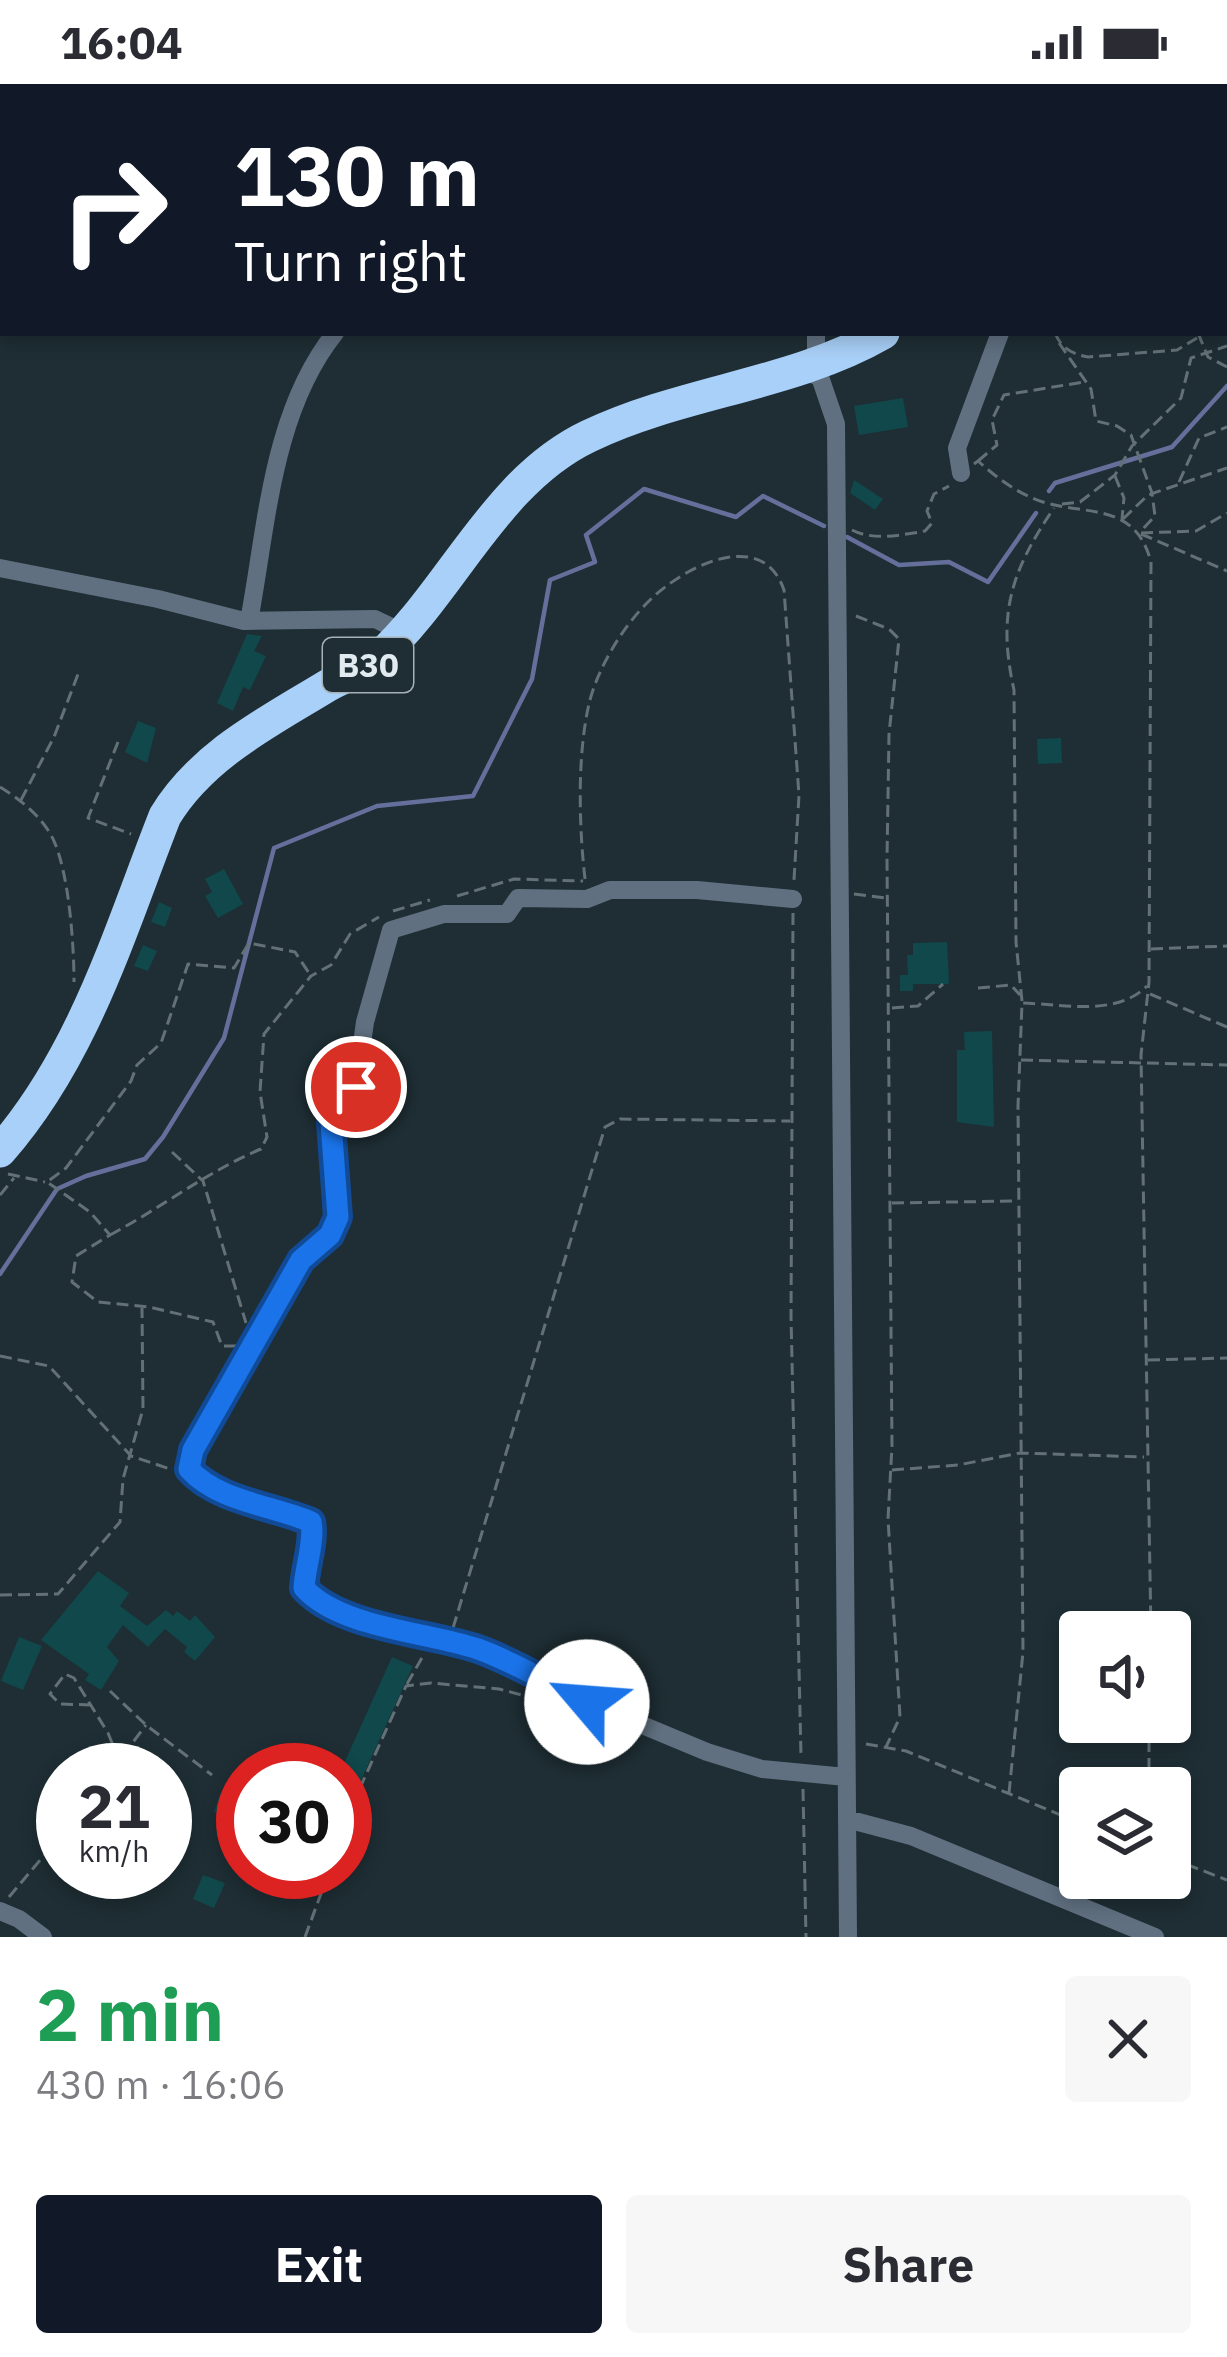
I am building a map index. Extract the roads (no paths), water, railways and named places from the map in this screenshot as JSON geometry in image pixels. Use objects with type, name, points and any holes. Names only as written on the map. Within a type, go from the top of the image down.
[{"type":"highway","name":"B30","points":[[8,1163],[32,1113],[69,1055],[155,843],[181,790],[201,769],[332,683],[362,670],[402,632],[521,485],[559,454],[622,423],[873,336]]},
{"type":"street","points":[[249,621],[281,447],[298,391],[333,336]]},
{"type":"street","points":[[961,473],[957,448],[999,336]]},
{"type":"street","points":[[807,355],[808,371],[820,377],[836,424],[848,1937]]},
{"type":"street","points":[[0,568],[249,621],[374,619],[402,632]]},
{"type":"street","points":[[794,899],[697,890],[610,890],[586,899],[518,898],[507,914],[444,914],[391,930],[365,1022],[356,1087],[333,1089],[338,1217],[330,1235],[301,1260],[193,1450],[189,1469],[231,1495],[311,1522],[314,1533],[304,1588],[315,1600],[411,1634],[483,1651],[587,1702],[761,1769],[846,1777]]},
{"type":"street","points":[[847,1819],[911,1837],[1155,1937]]},
{"type":"street","points":[[1,1908],[43,1937]]},
{"type":"waterway","points":[[1049,491],[1055,483],[1172,447],[1227,386]]},
{"type":"waterway","points":[[0,1274],[57,1189],[145,1159],[163,1137],[224,1038],[274,848],[377,806],[473,796],[532,679],[550,580],[595,562],[586,535],[644,489],[736,517],[763,496],[824,526]]},
{"type":"waterway","points":[[847,537],[899,565],[949,562],[988,582],[1036,513]]}]
